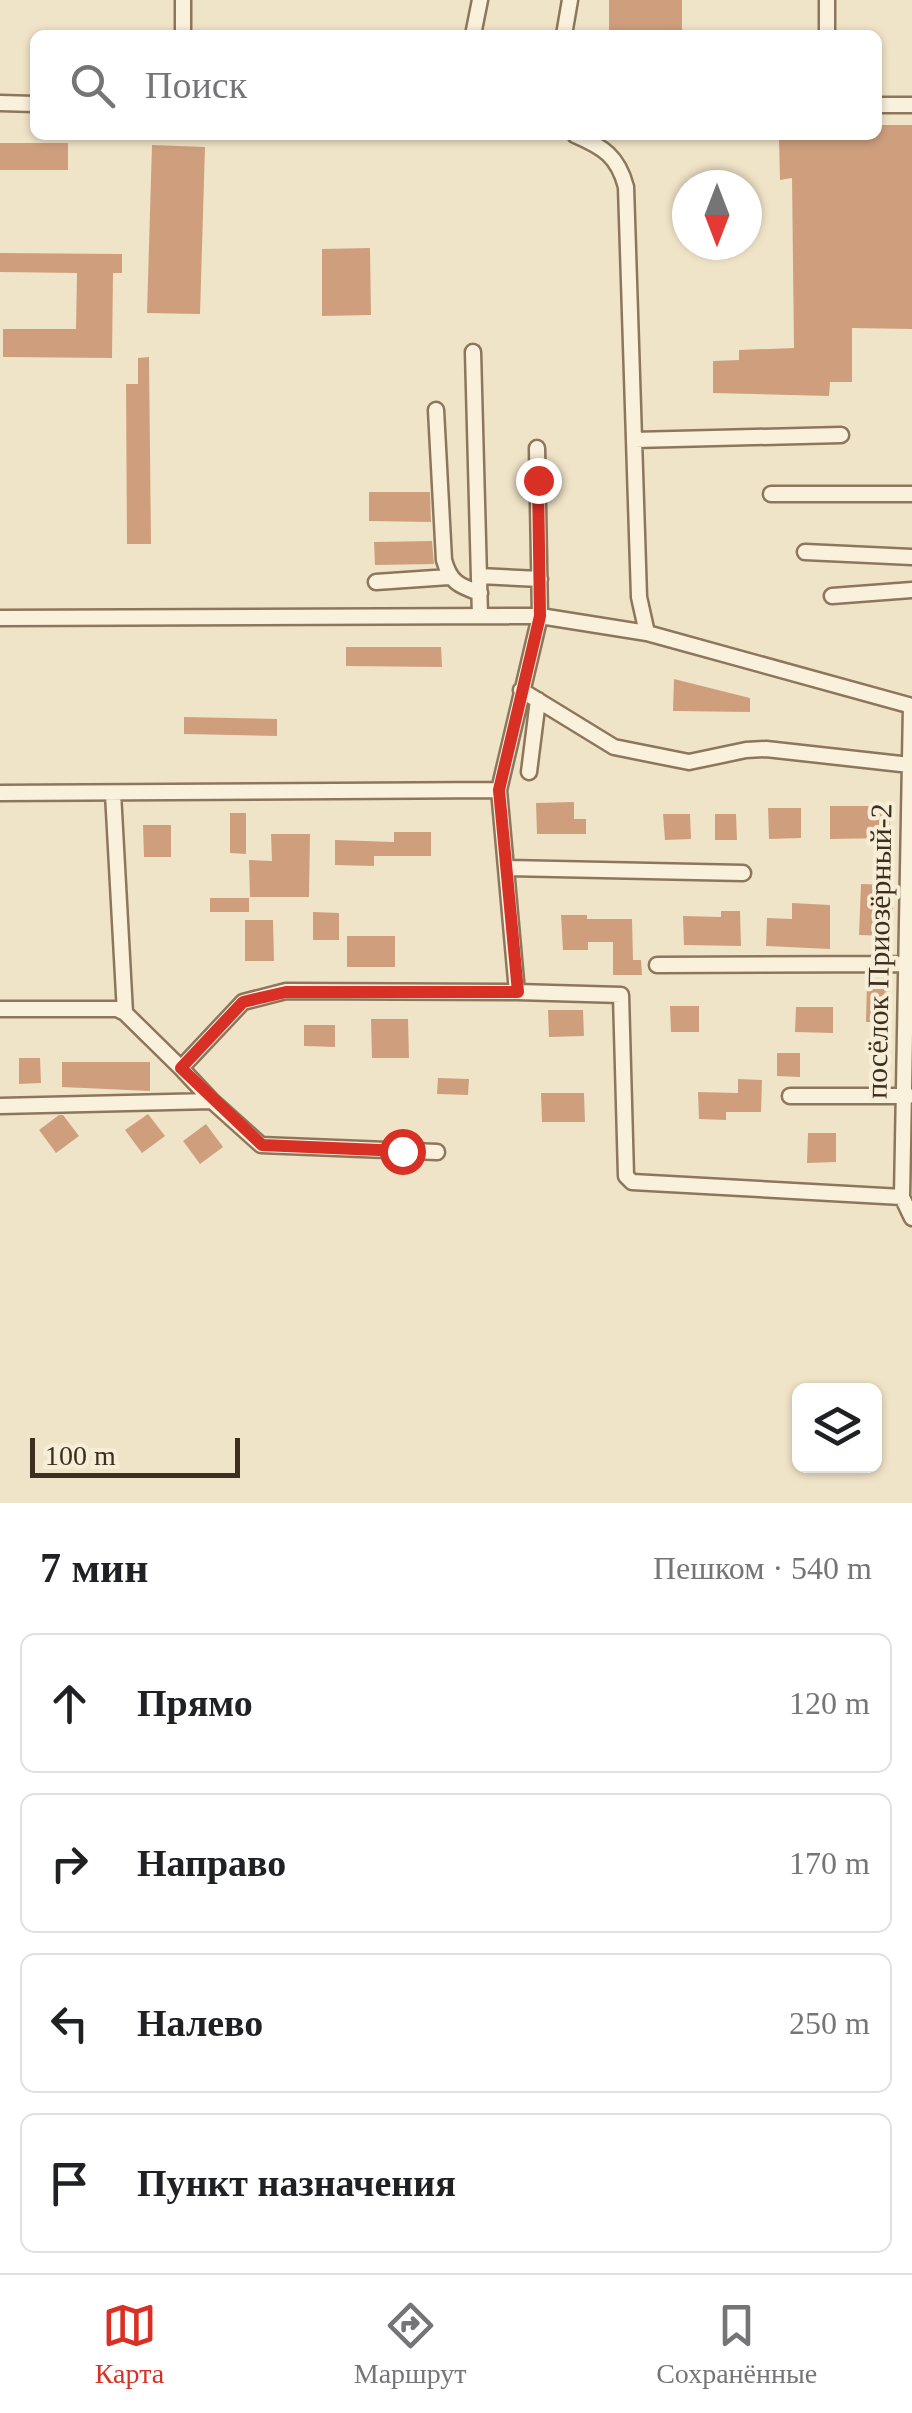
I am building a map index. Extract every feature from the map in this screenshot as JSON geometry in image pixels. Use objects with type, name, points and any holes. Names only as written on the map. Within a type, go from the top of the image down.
[{"type":"street","points":[[182,30],[183,0]]},
{"type":"street","points":[[474,30],[480,0]]},
{"type":"street","points":[[565,30],[570,0]]},
{"type":"street","points":[[826,0],[827,30]]},
{"type":"street","points":[[0,104],[30,104]]},
{"type":"street","points":[[882,105],[912,105]]},
{"type":"street","points":[[606,141],[621,166],[626,187],[639,597],[647,633]]},
{"type":"street","points":[[473,352],[480,616]]},
{"type":"street","points":[[436,410],[444,560],[449,577],[457,585],[480,593]]},
{"type":"street","points":[[634,440],[841,435]]},
{"type":"street","points":[[518,992],[499,790],[540,616],[537,448]]},
{"type":"street","points":[[771,494],[912,494]]},
{"type":"street","points":[[805,552],[912,558]]},
{"type":"street","points":[[479,576],[540,579]]},
{"type":"street","points":[[376,582],[449,577]]},
{"type":"street","points":[[832,596],[912,590]]},
{"type":"street","points":[[0,618],[540,616],[647,633],[911,706]]},
{"type":"street","points":[[521,690],[614,747],[689,762],[746,750],[766,750],[910,765]]},
{"type":"street","points":[[529,772],[538,700]]},
{"type":"street","name":"посёлок Приозёрный-2","points":[[902,1197],[908,1096],[906,964],[911,706]]},
{"type":"street","points":[[0,794],[499,790]]},
{"type":"street","points":[[114,792],[124,1013]]},
{"type":"street","points":[[508,868],[742,873]]},
{"type":"street","points":[[657,965],[906,964]]},
{"type":"street","points":[[181,1068],[243,1002],[286,992],[620,995],[626,1176],[632,1182],[902,1197],[912,1218]]},
{"type":"street","points":[[0,1009],[117,1009],[262,1145],[438,1152]]},
{"type":"street","points":[[790,1096],[908,1096]]},
{"type":"street","points":[[0,1106],[212,1101]]},
{"type":"building","points":[[609,0],[682,0],[682,30],[609,30]]},
{"type":"building","points":[[882,125],[912,125],[912,329],[852,328],[852,382],[830,382],[829,396],[713,393],[713,361],[739,360],[739,350],[794,348],[792,178],[780,180],[779,140],[882,140]]},
{"type":"building","points":[[0,143],[68,143],[68,170],[0,170]]},
{"type":"building","points":[[152,145],[205,147],[200,314],[147,313]]},
{"type":"building","points":[[370,248],[371,315],[322,316],[322,249]]},
{"type":"building","points":[[0,253],[122,254],[122,273],[113,273],[112,358],[3,357],[3,329],[76,329],[77,273],[0,272]]},
{"type":"building","points":[[149,357],[151,544],[127,544],[126,384],[138,384],[138,358]]},
{"type":"building","points":[[369,492],[430,492],[431,522],[369,521]]},
{"type":"building","points":[[432,541],[434,564],[375,565],[374,542]]},
{"type":"building","points":[[346,647],[441,647],[442,667],[346,666]]},
{"type":"building","points":[[674,679],[750,698],[750,712],[673,711]]},
{"type":"building","points":[[184,717],[277,719],[277,736],[184,734]]},
{"type":"building","points":[[574,802],[574,819],[586,819],[586,834],[537,834],[536,803]]},
{"type":"building","points":[[830,806],[890,806],[890,838],[830,839]]},
{"type":"building","points":[[768,808],[801,808],[801,838],[769,839]]},
{"type":"building","points":[[230,813],[246,813],[246,854],[230,853]]},
{"type":"building","points":[[663,814],[690,814],[691,839],[665,840]]},
{"type":"building","points":[[715,814],[736,814],[737,840],[715,840]]},
{"type":"building","points":[[143,825],[171,825],[171,857],[144,857]]},
{"type":"building","points":[[394,832],[431,832],[431,856],[374,856],[374,866],[335,865],[335,840],[394,842]]},
{"type":"building","points":[[271,834],[310,834],[309,897],[250,897],[249,860],[272,861]]},
{"type":"building","points":[[861,884],[894,885],[891,936],[859,935]]},
{"type":"building","points":[[210,898],[249,898],[249,912],[210,912]]},
{"type":"building","points":[[792,903],[830,905],[830,949],[766,946],[767,918],[792,919]]},
{"type":"building","points":[[721,911],[740,911],[741,946],[684,945],[683,916],[721,917]]},
{"type":"building","points":[[313,912],[339,913],[339,940],[313,940]]},
{"type":"building","points":[[561,915],[632,919],[633,960],[641,960],[642,975],[613,975],[613,942],[588,942],[588,950],[563,950]]},
{"type":"building","points":[[245,920],[273,920],[274,961],[245,961]]},
{"type":"building","points":[[347,936],[395,936],[395,967],[347,967]]},
{"type":"building","points":[[867,978],[890,978],[888,1022],[866,1022]]},
{"type":"building","points":[[670,1006],[699,1006],[699,1032],[671,1032]]},
{"type":"building","points":[[796,1007],[833,1007],[833,1033],[795,1032]]},
{"type":"building","points":[[548,1010],[583,1010],[584,1036],[549,1037]]},
{"type":"building","points":[[371,1019],[408,1019],[409,1058],[372,1058]]},
{"type":"building","points":[[304,1025],[335,1025],[335,1047],[304,1046]]},
{"type":"building","points":[[777,1053],[800,1053],[800,1077],[777,1076]]},
{"type":"building","points":[[19,1058],[40,1058],[41,1083],[19,1084]]},
{"type":"building","points":[[62,1062],[150,1062],[150,1091],[62,1087]]},
{"type":"building","points":[[438,1078],[469,1079],[468,1095],[437,1094]]},
{"type":"building","points":[[738,1079],[762,1080],[761,1112],[726,1112],[726,1120],[699,1119],[698,1092],[738,1093]]},
{"type":"building","points":[[541,1093],[584,1093],[585,1122],[542,1122]]},
{"type":"building","points":[[148,1114],[165,1136],[142,1153],[125,1130]]},
{"type":"building","points":[[59,1115],[79,1136],[56,1153],[39,1130]]},
{"type":"building","points":[[206,1124],[223,1147],[200,1164],[183,1141]]},
{"type":"building","points":[[808,1133],[836,1133],[836,1162],[807,1163]]},
{"type":"route","points":[[402,1151],[262,1145],[181,1068],[243,1002],[286,992],[518,992],[499,790],[540,616],[538,480]]}]
